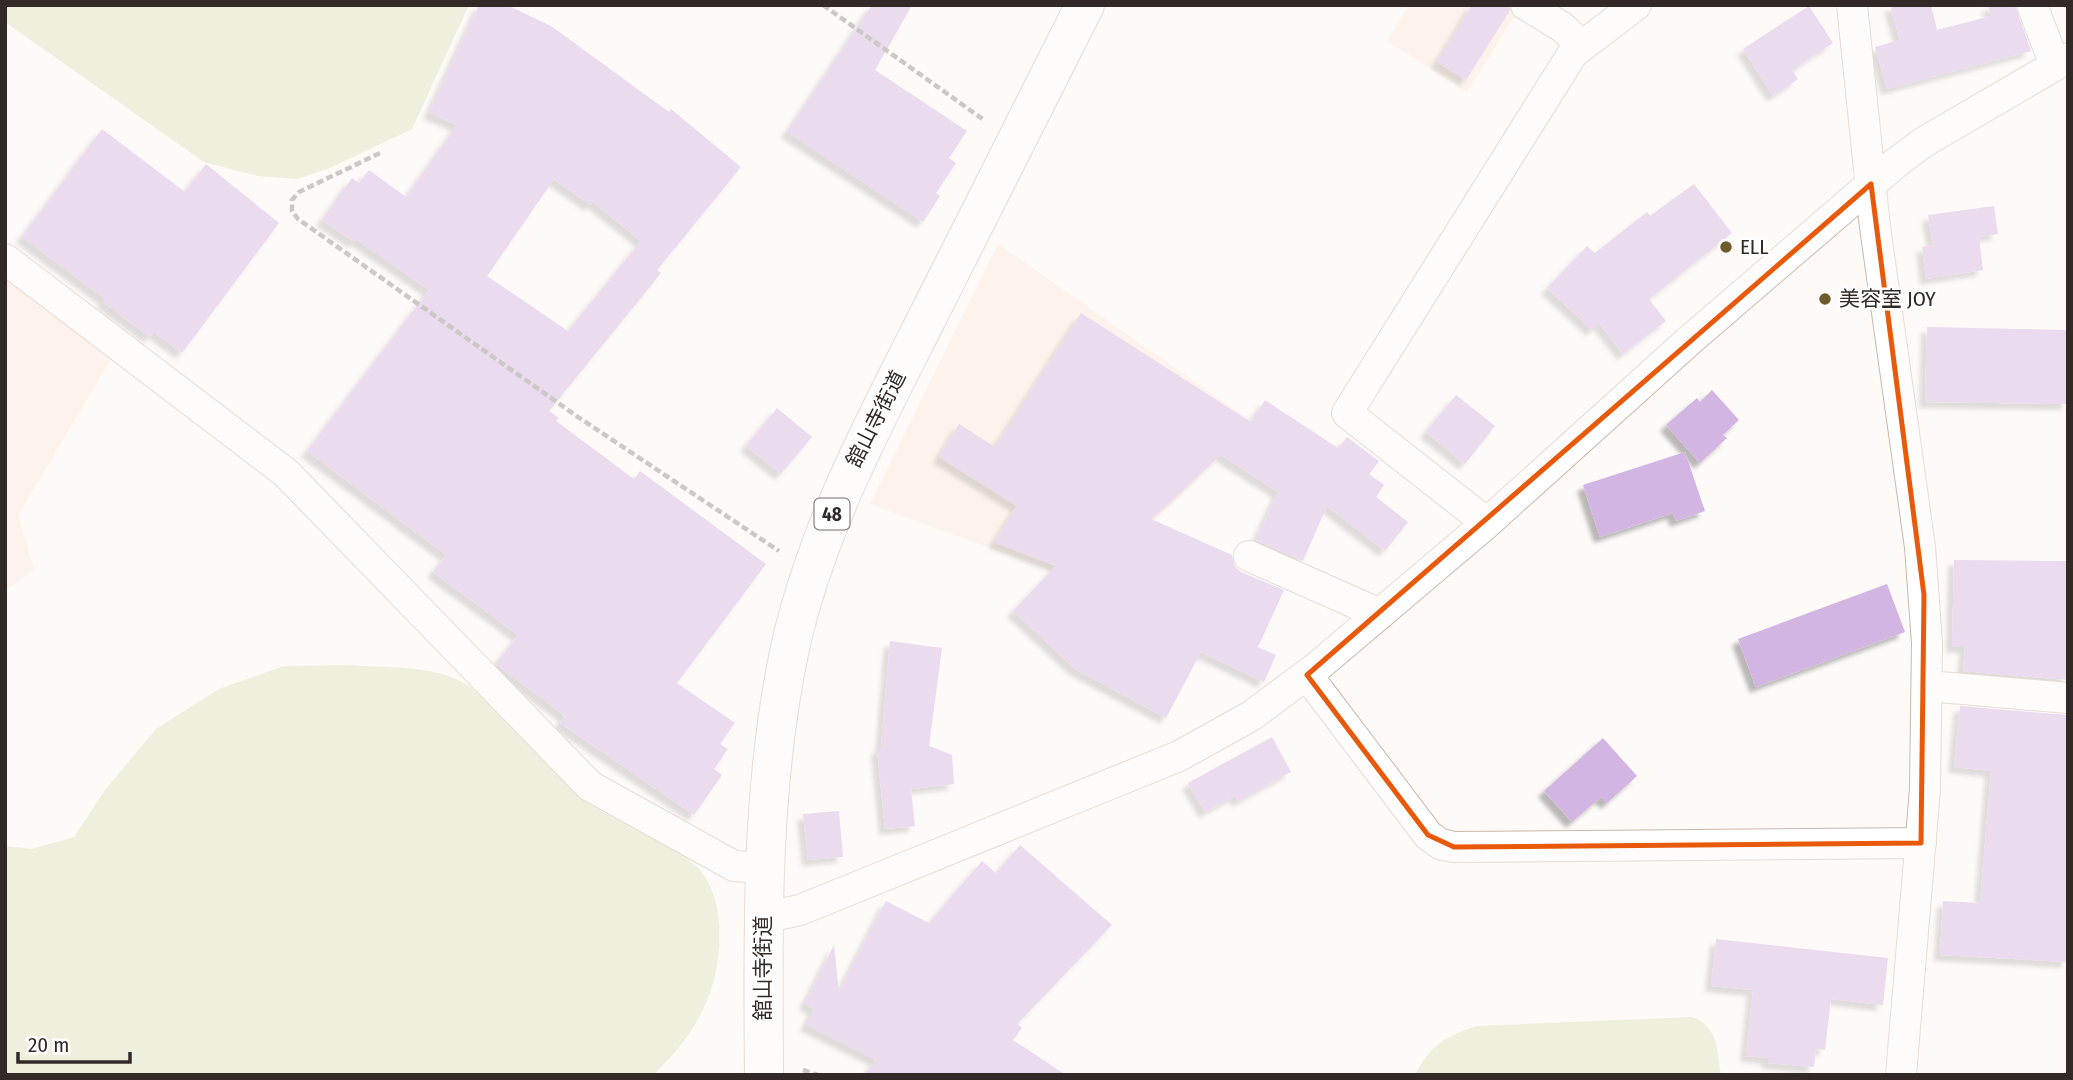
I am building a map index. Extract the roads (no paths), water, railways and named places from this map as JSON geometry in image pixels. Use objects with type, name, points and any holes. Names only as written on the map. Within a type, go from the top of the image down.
[{"type":"main road","name":"舘山寺街道","points":[[764,1075],[764,868],[771,768],[791,645],[811,572],[850,469],[1085,5]]},
{"type":"street","points":[[1526,5],[1562,27],[1582,46]]},
{"type":"street","points":[[1487,523],[1347,413],[1573,53],[1636,5]]},
{"type":"street","points":[[1852,5],[1871,184],[1920,547],[1928,686],[1921,844],[1901,1075]]},
{"type":"street","points":[[763,918],[800,910],[1179,756],[1251,716],[1307,676],[1487,523],[1691,339],[1871,184],[1924,142],[2062,61],[2032,5]]},
{"type":"street","points":[[5,259],[286,472],[590,786],[734,866],[764,868]]},
{"type":"street","points":[[1249,555],[1380,614]]},
{"type":"street","points":[[1307,676],[1428,835],[1440,844],[1454,847],[1921,844]]},
{"type":"street","points":[[1928,686],[2068,698]]},
{"type":"place","name":"ELL","points":[[1726,247]]},
{"type":"place","name":"美容室 JOY","points":[[1825,299]]}]
